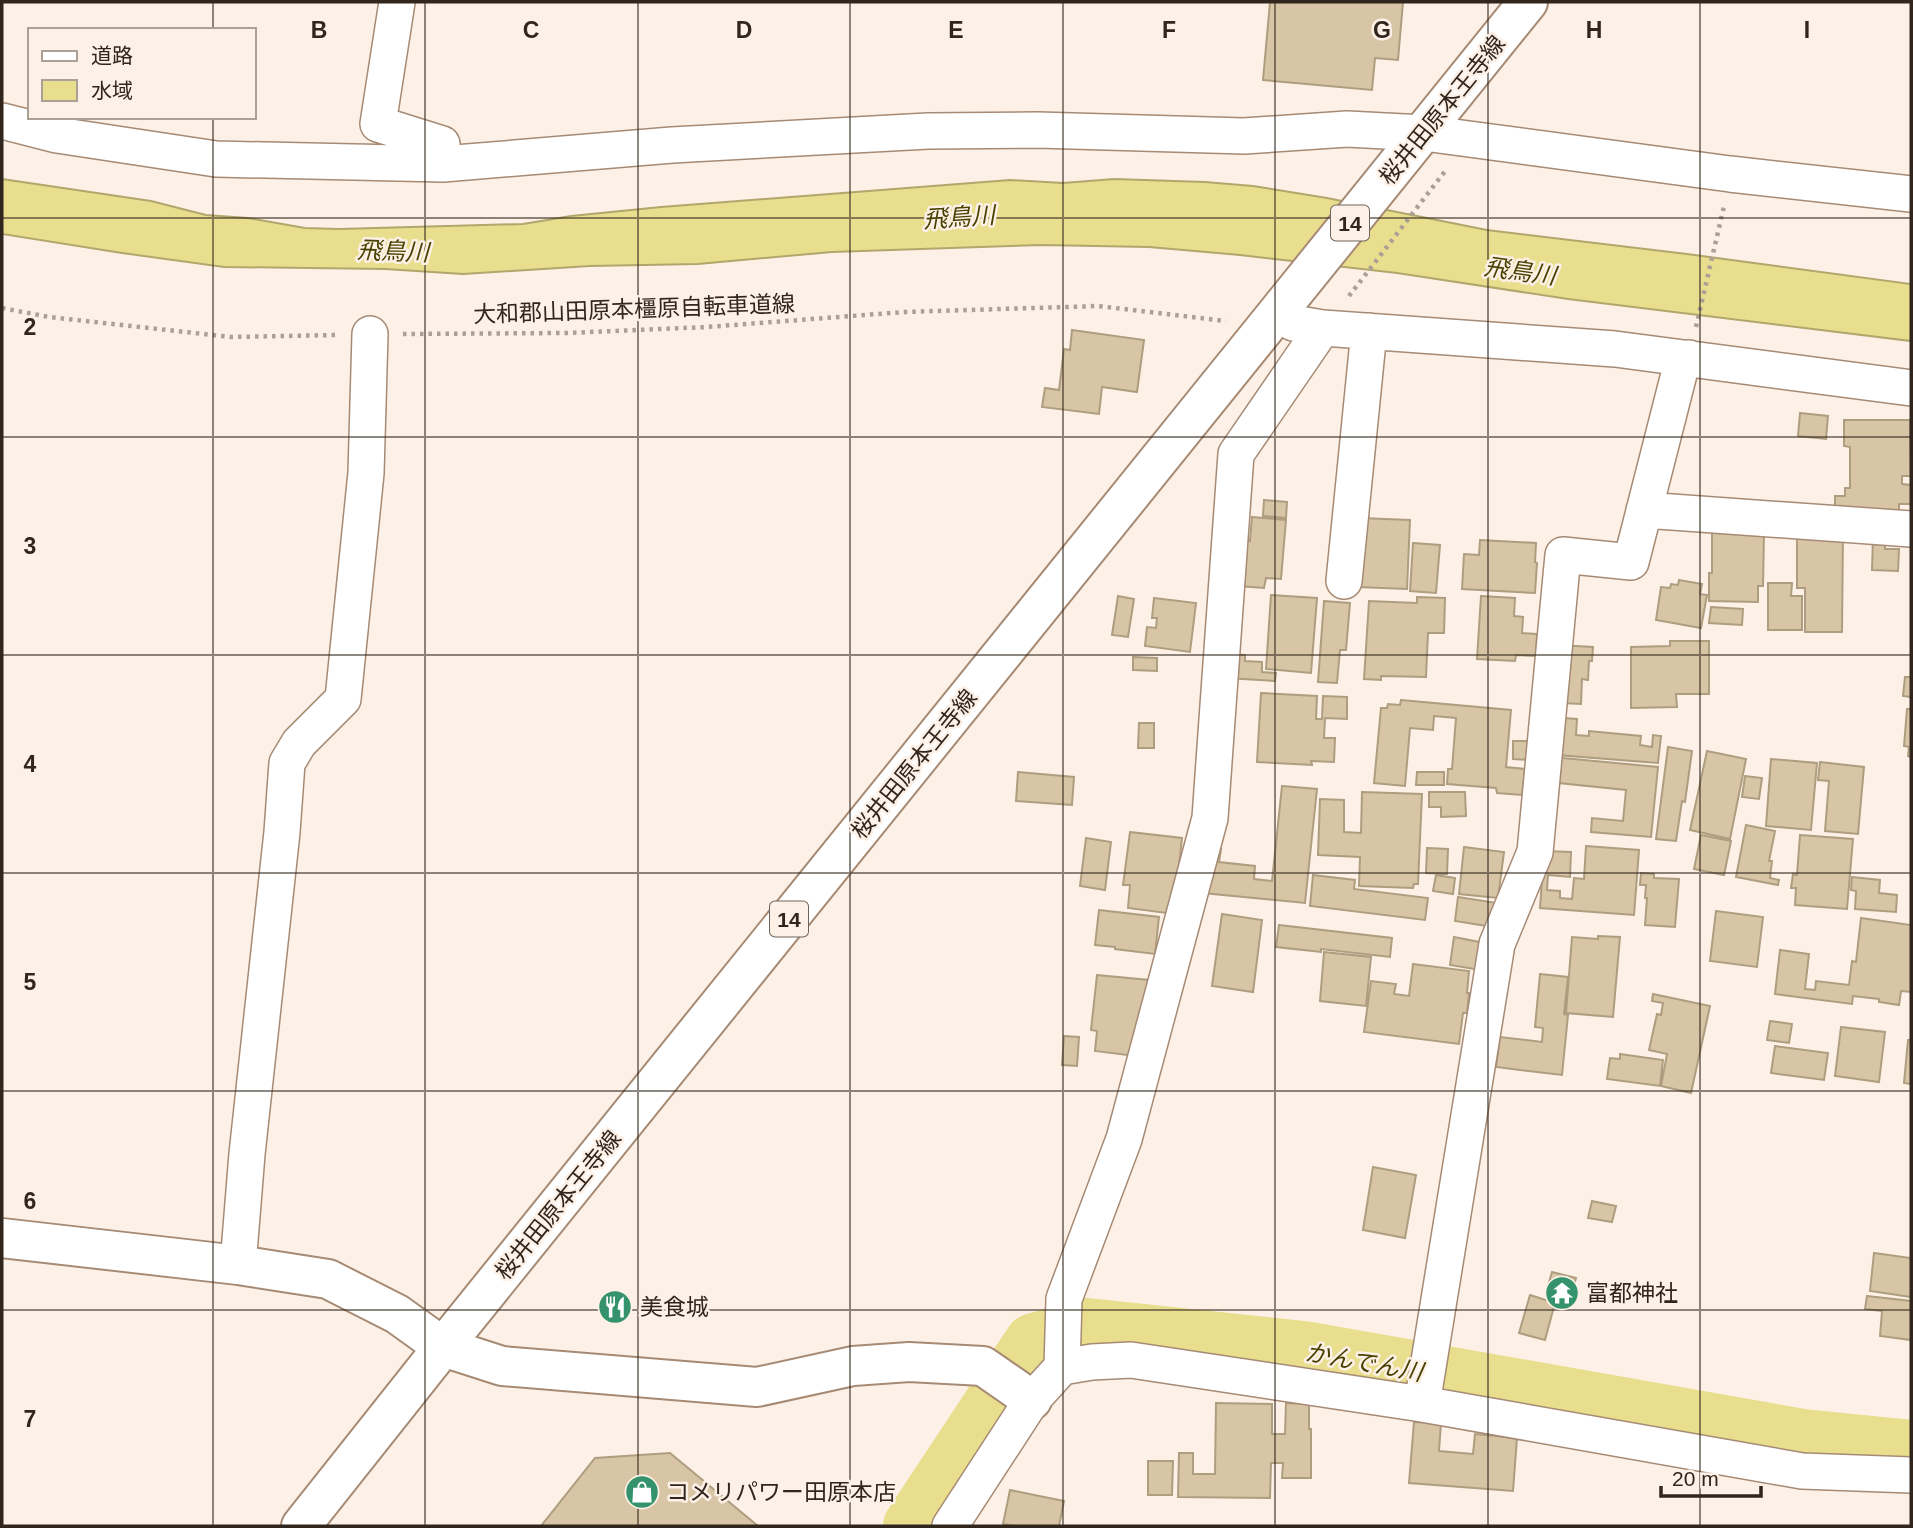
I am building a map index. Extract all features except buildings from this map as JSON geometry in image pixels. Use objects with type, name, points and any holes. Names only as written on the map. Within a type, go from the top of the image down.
[{"type":"main road","name":"桜井田原本王寺線","points":[[301,1526],[1528,2]]},
{"type":"main road","points":[[2,1238],[238,1265],[328,1279],[397,1314],[443,1347],[502,1366],[757,1387],[853,1366],[909,1362],[983,1366],[1032,1400]]},
{"type":"street","points":[[397,2],[378,124],[442,145],[443,164]]},
{"type":"street","points":[[2,121],[57,135],[216,159],[443,164],[672,145],[928,131],[1038,130],[1244,136],[1347,129],[1424,133],[1730,174],[1911,194]]},
{"type":"street","points":[[1272,319],[1323,328],[1615,349],[1911,388]]},
{"type":"street","points":[[1344,582],[1369,331]]},
{"type":"street","points":[[238,1265],[287,763],[299,743],[343,699],[366,473],[370,334]]},
{"type":"street","points":[[1062,1367],[1064,1299],[1124,1139],[1210,818],[1236,454],[1317,336]]},
{"type":"street","points":[[1422,1404],[1497,944],[1535,852],[1563,555],[1631,562],[1680,370],[1689,358]]},
{"type":"street","points":[[1644,510],[1911,529]]},
{"type":"street","points":[[950,1526],[1032,1400],[1062,1367],[1092,1362],[1131,1360],[1422,1404],[1802,1471],[1911,1475]]},
{"type":"path","points":[[1347,298],[1470,139]]},
{"type":"path","points":[[1689,358],[1724,205]]},
{"type":"path","name":"大和郡山田原本橿原自転車道線","points":[[2,307],[50,317],[231,337],[567,333],[707,327],[904,312],[1098,306],[1272,319]]},
{"type":"water","name":"飛鳥川","points":[[2,179],[151,201],[206,215],[248,218],[305,228],[339,229],[523,224],[661,207],[1010,180],[1063,183],[1114,179],[1253,186],[1487,230],[1911,284],[1911,341],[1568,299],[1397,273],[1149,247],[1042,245],[832,252],[698,264],[590,266],[463,274],[385,269],[224,267],[2,234]]},
{"type":"waterway","name":"かんでん川","points":[[913,1526],[1034,1343],[1087,1328],[1304,1351],[1803,1439],[1911,1450]]},
{"type":"place","name":"富都神社","points":[[1562,1293]]},
{"type":"place","name":"美食城","points":[[615,1307]]},
{"type":"place","name":"コメリパワー田原本店","points":[[642,1492]]}]
